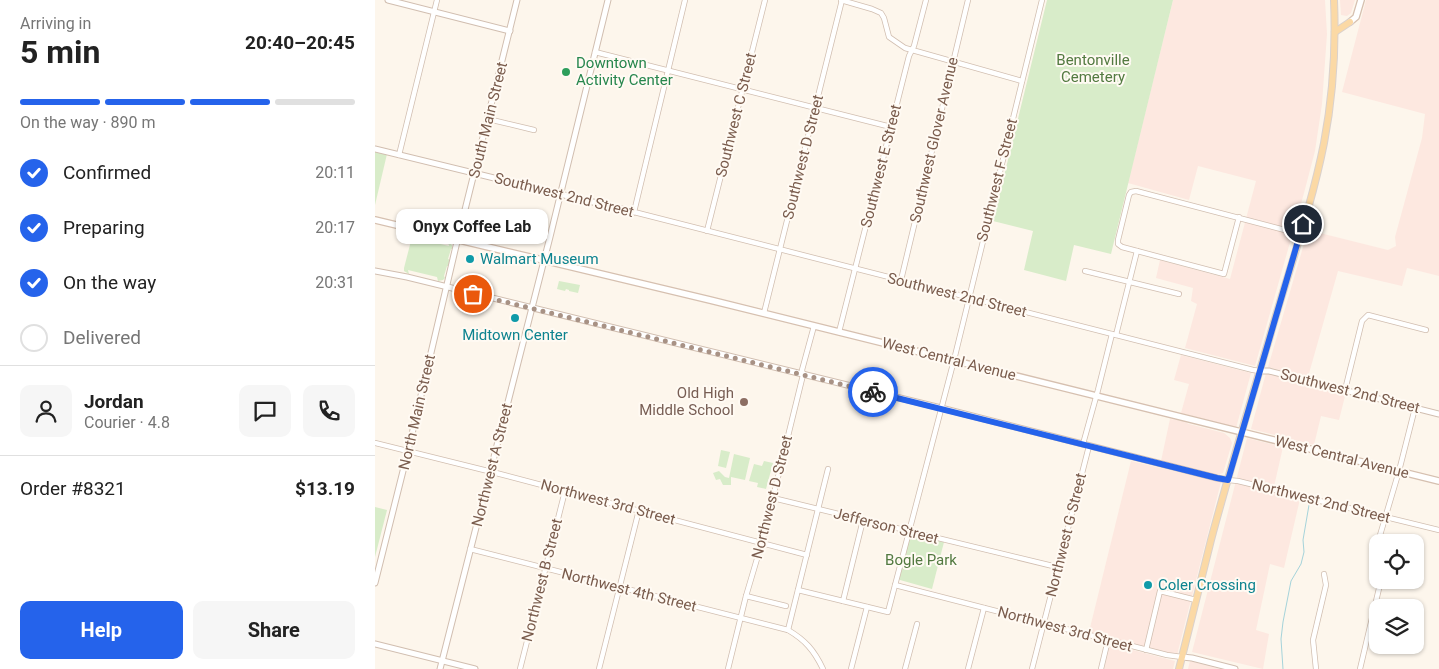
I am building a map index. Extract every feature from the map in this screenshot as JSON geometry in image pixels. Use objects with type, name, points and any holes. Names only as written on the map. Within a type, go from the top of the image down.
[{"type":"main road","points":[[1179,669],[1241,432],[1313,190],[1324,144],[1332,94],[1335,32],[1334,0]]},
{"type":"main road","points":[[1335,32],[1356,17],[1361,0]]},
{"type":"main road","points":[[1335,15],[1344,21],[1350,22]]},
{"type":"main road","name":"West Central Avenue","points":[[375,220],[764,313],[1439,481]]},
{"type":"street","points":[[388,0],[510,31]]},
{"type":"street","points":[[399,155],[437,0]]},
{"type":"street","name":"South Main Street","points":[[458,240],[517,0]]},
{"type":"street","name":"Northwest A Street","points":[[440,669],[608,0]]},
{"type":"street","points":[[634,212],[685,0]]},
{"type":"street","name":"Southwest C Street","points":[[707,231],[765,0]]},
{"type":"street","points":[[841,0],[881,13],[889,37],[900,46],[1022,81]]},
{"type":"street","name":"Southwest D Street","points":[[764,313],[816,108],[841,0]]},
{"type":"street","name":"Southwest E Street","points":[[839,332],[911,50],[914,46],[926,0]]},
{"type":"street","name":"Southwest Glover Avenue","points":[[901,280],[968,0]]},
{"type":"street","name":"Southwest F Street","points":[[867,607],[888,612],[954,360],[1042,0]]},
{"type":"street","points":[[595,52],[891,127]]},
{"type":"street","points":[[488,119],[534,130]]},
{"type":"street","name":"Southwest 2nd Street","points":[[375,149],[559,193],[1253,370],[1269,371],[1439,414]]},
{"type":"street","points":[[1239,217],[1224,274],[1122,248],[1118,244],[1129,195],[1131,192],[1136,191],[1239,217],[1300,234]]},
{"type":"street","name":"North Main Street","points":[[375,583],[458,240]]},
{"type":"street","name":"Northwest G Street","points":[[1032,669],[1096,396],[1137,251]]},
{"type":"street","name":"Northwest 2nd Street","points":[[375,271],[941,408],[1211,477],[1238,481],[1439,530]]},
{"type":"street","points":[[1085,271],[1179,294]]},
{"type":"street","points":[[1345,390],[1362,321],[1368,315],[1426,330]]},
{"type":"street","name":"Northwest D Street","points":[[728,669],[773,498],[813,326]]},
{"type":"street","points":[[1380,534],[1415,408]]},
{"type":"street","name":"Northwest 3rd Street","points":[[375,443],[807,555]]},
{"type":"street","points":[[823,669],[813,650],[801,638],[787,630],[828,469]]},
{"type":"street","name":"Northwest B Street","points":[[519,669],[565,491]]},
{"type":"street","name":"Jefferson Street","points":[[773,498],[1057,567]]},
{"type":"street","points":[[599,669],[639,510]]},
{"type":"street","points":[[843,601],[863,520]]},
{"type":"street","name":"Northwest 4th Street","points":[[470,549],[787,630]]},
{"type":"street","points":[[1316,669],[1313,640],[1326,585],[1324,574]]},
{"type":"street","name":"Northwest 3rd Street","points":[[895,585],[1172,657],[1194,658],[1235,669]]},
{"type":"street","points":[[1360,669],[1379,589]]},
{"type":"street","points":[[797,590],[867,607],[851,669]]},
{"type":"street","points":[[1146,650],[1160,591],[1196,600]]},
{"type":"street","points":[[746,596],[787,606]]},
{"type":"street","points":[[968,669],[984,608]]},
{"type":"street","points":[[899,669],[906,667],[917,624]]},
{"type":"street","points":[[1101,669],[1108,640]]},
{"type":"street","points":[[375,644],[475,669]]},
{"type":"shaded area","points":[[1173,0],[1325,0],[1327,34],[1322,104],[1315,151],[1255,366],[1185,348],[1197,304],[1191,301],[1193,288],[1156,278],[1160,260],[1230,279],[1256,181],[1198,166],[1189,200],[1128,183]]},
{"type":"shaded area","points":[[1340,0],[1355,0],[1351,13],[1347,16],[1341,15]]},
{"type":"shaded area","points":[[1366,0],[1439,0],[1439,276],[1407,268],[1402,286],[1338,271],[1308,377],[1268,367],[1308,230],[1388,250],[1396,246],[1395,237],[1422,138],[1425,114],[1342,92]]},
{"type":"shaded area","points":[[1181,355],[1251,373],[1236,428],[1181,413],[1189,384],[1174,380]]},
{"type":"shaded area","points":[[1266,373],[1346,392],[1339,420],[1321,416],[1314,445],[1251,429]]},
{"type":"shaded area","points":[[1170,419],[1224,433],[1230,438],[1232,443],[1223,473],[1216,475],[1161,461]]},
{"type":"shaded area","points":[[1247,438],[1283,447],[1273,491],[1300,499],[1284,568],[1270,564],[1256,630],[1269,634],[1263,669],[1192,652]]},
{"type":"shaded area","points":[[1131,461],[1221,482],[1177,655],[1089,632]]},
{"type":"shaded area","points":[[1110,644],[1175,661],[1173,669],[1104,669]]},
{"type":"shaded area","points":[[1190,661],[1220,669],[1188,669]]},
{"type":"green space","name":"Bentonville Cemetery","points":[[1047,0],[1173,0],[1111,254],[1074,245],[1066,281],[1024,270],[1033,231],[993,221]]},
{"type":"green space","points":[[375,151],[387,154],[375,205]]},
{"type":"green space","points":[[416,234],[419,239],[449,246],[448,242],[452,245],[448,259],[450,260],[443,280],[438,281],[437,277],[408,270],[409,274],[404,271],[412,237]]},
{"type":"green space","points":[[559,281],[580,285],[578,293],[566,289],[565,291],[557,289]]},
{"type":"green space","points":[[721,450],[730,452],[726,468],[718,466]]},
{"type":"green space","points":[[734,454],[750,458],[745,480],[731,477],[731,485],[723,485],[720,479],[716,480],[713,473],[719,471],[729,478]]},
{"type":"green space","points":[[764,461],[773,463],[766,489],[757,487],[758,483],[749,481],[754,464],[762,466]]},
{"type":"green space","points":[[375,507],[387,510],[375,557]]},
{"type":"green space","name":"Bogle Park","points":[[911,535],[944,542],[932,589],[899,579]]},
{"type":"waterway","points":[[1283,669],[1281,639],[1283,622],[1291,581],[1301,564],[1304,552],[1303,540],[1309,505]]},
{"type":"way so far","points":[[473,294],[873,392]]},
{"type":"place","name":"Downtown Activity Center","points":[[566,72]]},
{"type":"place","name":"Walmart Museum","points":[[470,259]]},
{"type":"place","name":"Onyx Coffee Lab","points":[[473,294]]},
{"type":"place","name":"Midtown Center","points":[[515,318]]},
{"type":"place","name":"Old High Middle School","points":[[744,402]]},
{"type":"place","name":"Coler Crossing","points":[[1148,585]]},
{"type":"route","points":[[873,392],[1228,480],[1303,224]]}]
